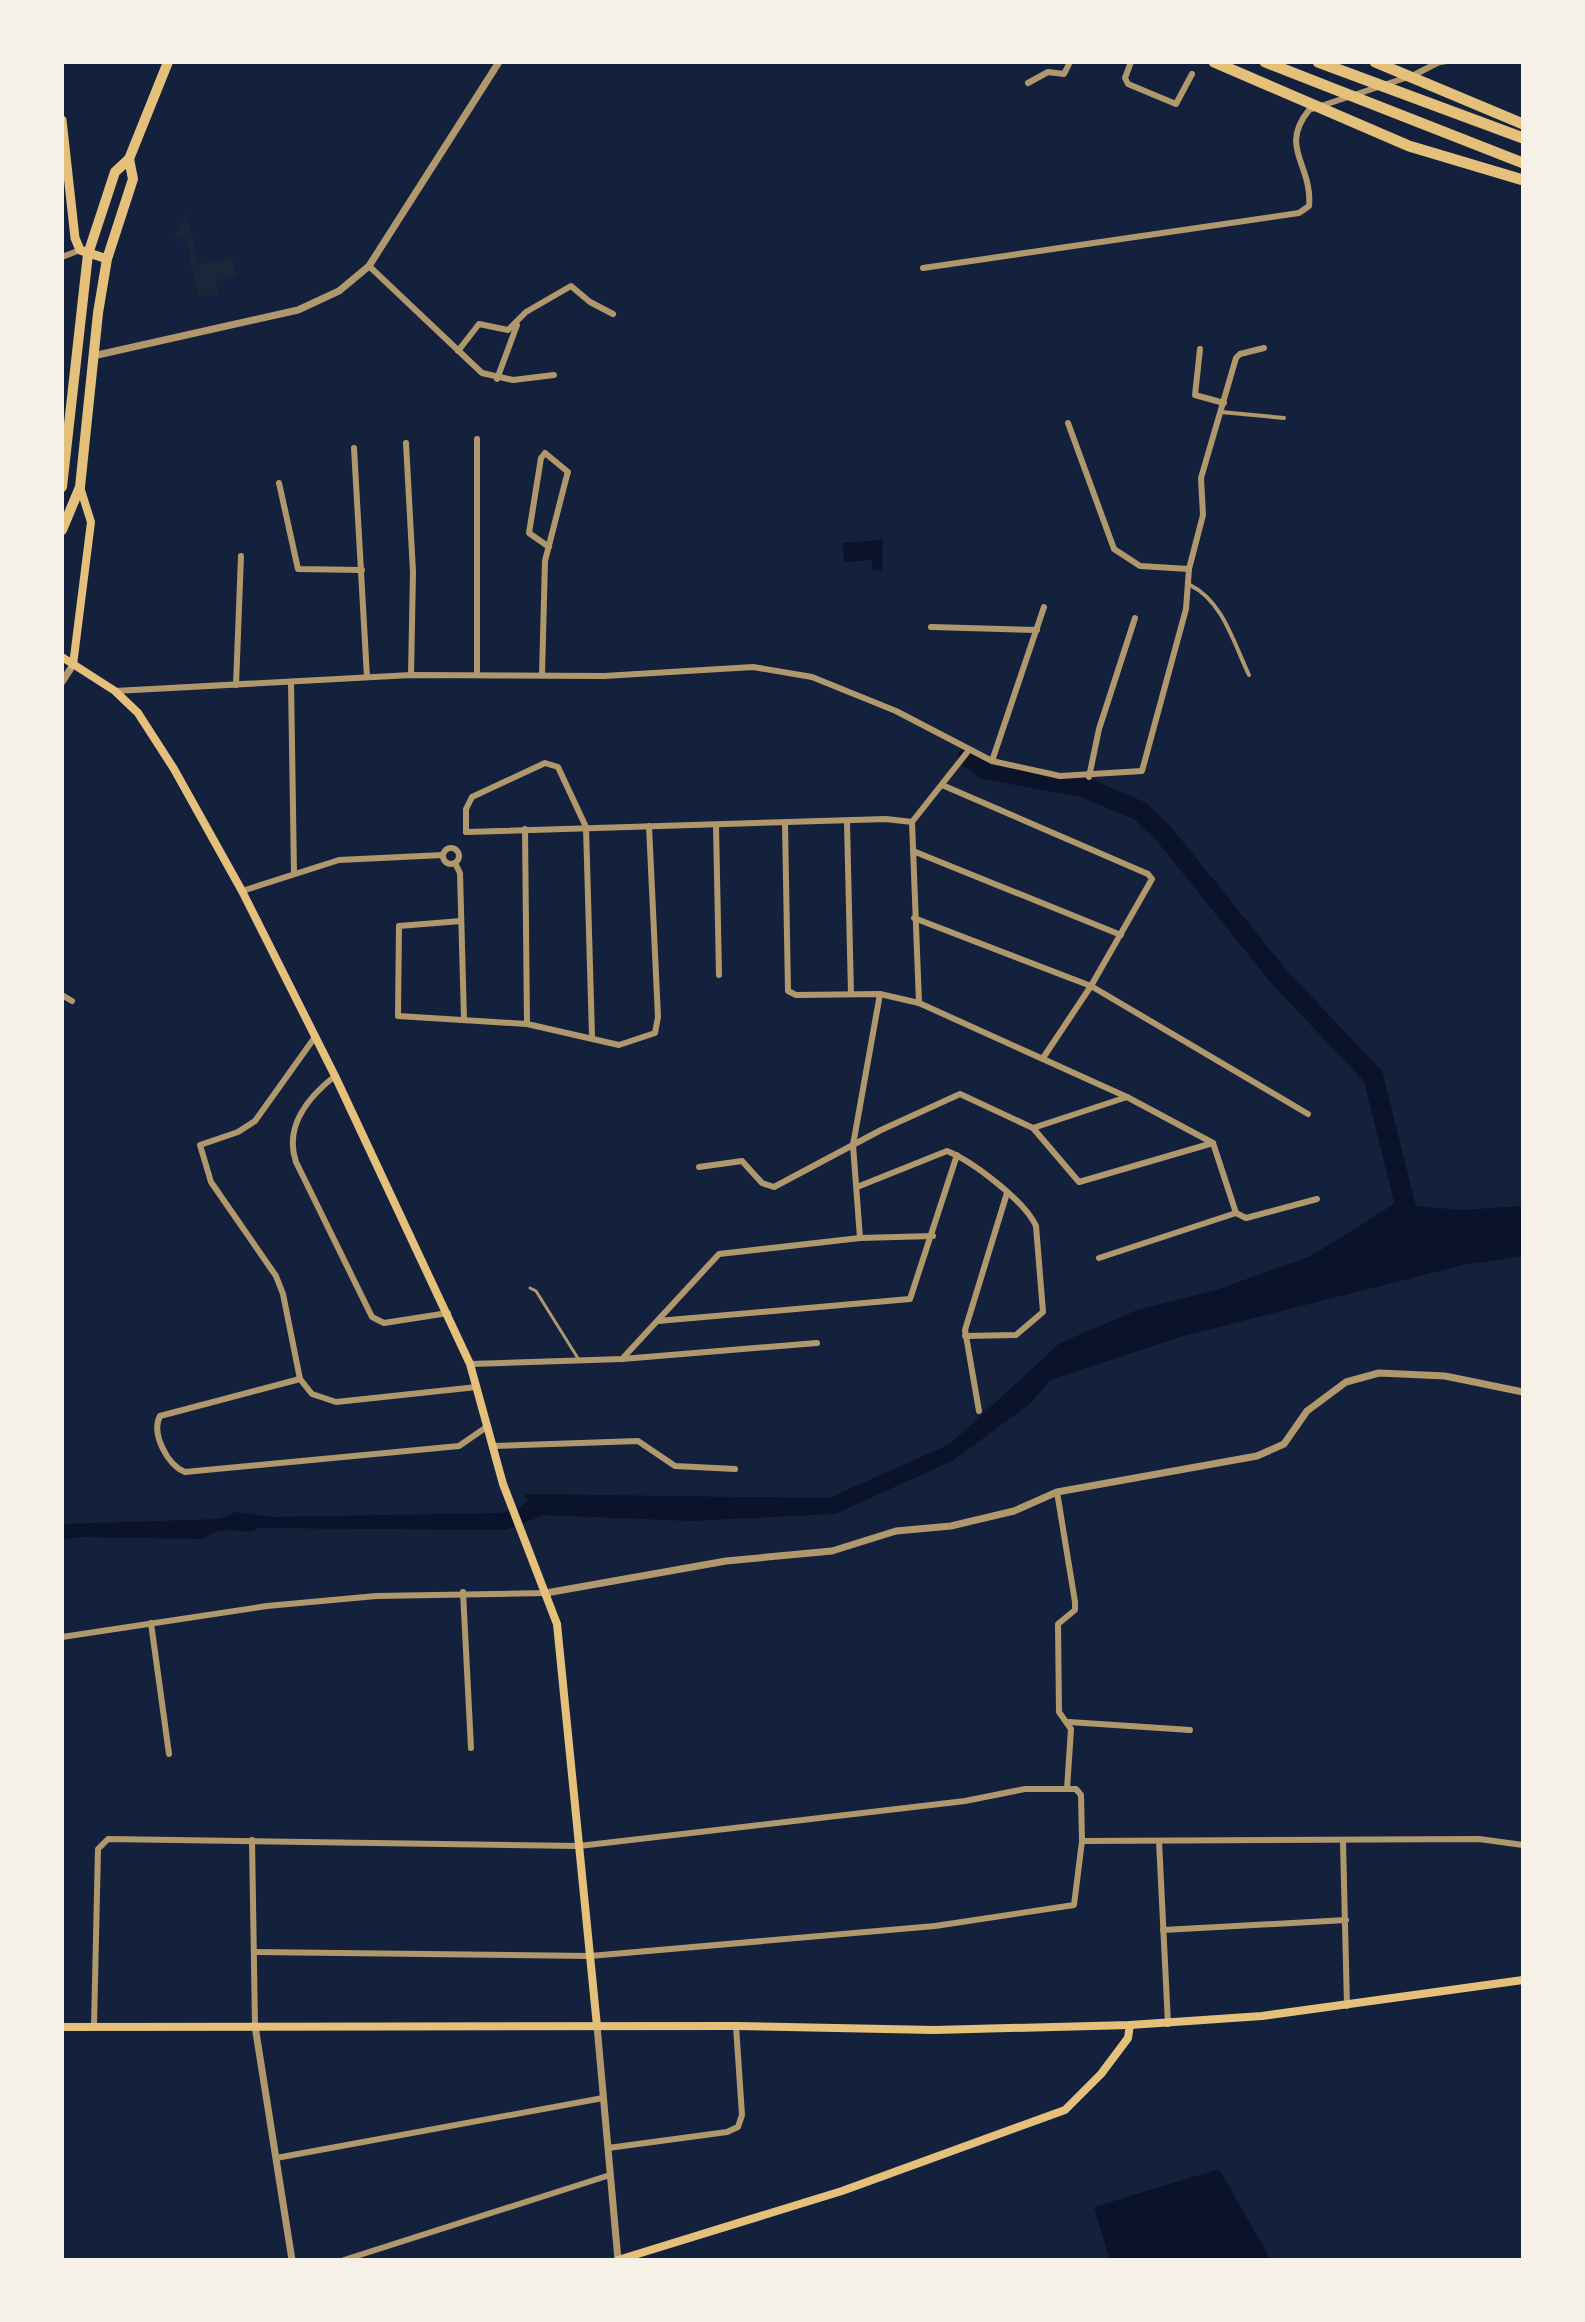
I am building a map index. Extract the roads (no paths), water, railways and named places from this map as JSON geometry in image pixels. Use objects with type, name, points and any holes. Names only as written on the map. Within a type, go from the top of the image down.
[{"type":"highway","points":[[62,487],[84,252],[115,172],[129,159],[168,62]]},
{"type":"highway","points":[[1214,62],[1409,146],[1523,180]]},
{"type":"highway","points":[[1265,62],[1523,163]]},
{"type":"highway","points":[[1318,62],[1523,138]]},
{"type":"highway","points":[[1375,62],[1523,124]]},
{"type":"highway","points":[[62,530],[80,487],[86,408],[107,259],[133,179],[129,159]]},
{"type":"main road","points":[[62,120],[73,226],[84,252],[107,259]]},
{"type":"main road","points":[[73,665],[91,522],[80,487]]},
{"type":"main road","points":[[62,657],[115,691],[154,735],[242,891],[335,1076],[470,1364],[503,1484],[557,1624],[597,2026]]},
{"type":"main road","points":[[62,2027],[736,2026],[934,2030],[1168,2024],[1347,2006],[1523,1980]]},
{"type":"main road","points":[[618,2260],[842,2191],[1065,2110],[1101,2074],[1128,2038],[1130,2025]]},
{"type":"street","points":[[93,356],[298,310],[339,291],[369,266],[499,62]]},
{"type":"street","points":[[1028,83],[1048,72],[1064,74],[1070,62]]},
{"type":"street","points":[[1131,62],[1125,78],[1128,84],[1176,104],[1192,74]]},
{"type":"street","points":[[923,268],[1299,213],[1309,206],[1311,193],[1310,179],[1297,154],[1295,133],[1309,110],[1438,63]]},
{"type":"street","points":[[62,222],[73,226]]},
{"type":"street","points":[[62,257],[84,252]]},
{"type":"street","points":[[369,266],[482,373],[497,379],[554,375]]},
{"type":"street","points":[[497,379],[517,325],[526,312],[573,286],[590,302],[613,314]]},
{"type":"street","points":[[458,351],[479,324],[504,330],[517,325]]},
{"type":"street","points":[[115,691],[411,675],[604,676],[753,667],[812,677],[896,711],[992,761],[1060,776],[1089,777],[1142,771],[1190,585],[1189,569],[1202,524],[1201,478],[1236,358],[1240,354],[1264,348]]},
{"type":"street","points":[[1200,349],[1195,395],[1224,403]]},
{"type":"street","points":[[1221,412],[1284,418]]},
{"type":"street","points":[[1068,423],[1114,549],[1140,566],[1189,569]]},
{"type":"street","points":[[477,439],[477,675]]},
{"type":"street","points":[[406,443],[413,572],[411,675]]},
{"type":"street","points":[[354,448],[367,677]]},
{"type":"street","points":[[542,675],[545,561],[549,547],[567,475],[566,469],[550,456],[542,455],[529,533],[549,547]]},
{"type":"street","points":[[279,483],[298,569],[362,570]]},
{"type":"street","points":[[236,685],[241,556]]},
{"type":"street","points":[[1190,585],[1206,594],[1215,605],[1249,675]]},
{"type":"street","points":[[992,761],[1044,607]]},
{"type":"street","points":[[1089,777],[1099,729],[1135,618]]},
{"type":"street","points":[[931,627],[1037,630]]},
{"type":"street","points":[[62,682],[73,665]]},
{"type":"street","points":[[291,682],[294,873]]},
{"type":"street","points":[[919,1003],[912,822],[969,750]]},
{"type":"street","points":[[456,848],[466,832],[466,809],[472,797],[545,763],[558,767],[586,827],[592,1036]]},
{"type":"street","points":[[942,785],[1148,874],[1150,886],[1091,986],[1043,1058]]},
{"type":"street","points":[[466,832],[847,823],[886,819],[912,822]]},
{"type":"street","points":[[847,823],[851,994]]},
{"type":"street","points":[[785,824],[788,991],[796,995],[880,994],[919,1003],[1127,1097],[1213,1143],[1236,1213]]},
{"type":"street","points":[[716,825],[719,975]]},
{"type":"street","points":[[461,921],[399,926],[396,1010],[404,1018],[527,1024],[592,1036],[619,1045],[655,1033],[658,1017],[649,826]]},
{"type":"street","points":[[525,829],[527,1024]]},
{"type":"street","points":[[443,855],[447,848],[456,848]]},
{"type":"street","points":[[455,863],[459,856],[456,848]]},
{"type":"street","points":[[913,851],[1121,935]]},
{"type":"street","points":[[242,891],[339,860],[443,855]]},
{"type":"street","points":[[443,855],[446,863],[455,863]]},
{"type":"street","points":[[455,863],[460,873],[464,1019]]},
{"type":"street","points":[[914,918],[1091,986],[1308,1114]]},
{"type":"street","points":[[860,1238],[853,1145],[880,994]]},
{"type":"street","points":[[62,995],[72,1001]]},
{"type":"street","points":[[315,1037],[255,1121],[238,1132],[200,1145],[211,1182],[276,1276],[283,1294],[300,1379],[312,1394],[336,1402],[477,1387]]},
{"type":"street","points":[[335,1076],[318,1090],[297,1120],[292,1146],[296,1162],[372,1317],[384,1323],[448,1313]]},
{"type":"street","points":[[699,1167],[742,1161],[762,1183],[774,1187],[960,1094],[1033,1128],[1079,1182],[1213,1143]]},
{"type":"street","points":[[1033,1128],[1127,1097]]},
{"type":"street","points":[[857,1187],[938,1152],[957,1155],[1007,1193],[1036,1226],[1043,1312],[1016,1335],[965,1336]]},
{"type":"street","points":[[658,1321],[910,1299],[957,1155]]},
{"type":"street","points":[[979,1411],[965,1336],[1007,1193]]},
{"type":"street","points":[[1099,1258],[1236,1213],[1246,1218],[1317,1199]]},
{"type":"street","points":[[622,1359],[719,1254],[860,1238],[933,1236]]},
{"type":"street","points":[[470,1364],[622,1359],[817,1343]]},
{"type":"street","points":[[62,1637],[267,1606],[463,1592],[546,1593],[726,1561],[832,1551],[896,1531],[951,1526],[1014,1511],[1057,1492],[1257,1456],[1284,1444],[1307,1411],[1346,1382],[1379,1373],[1445,1376],[1523,1392]]},
{"type":"street","points":[[300,1379],[157,1419],[158,1434],[172,1465],[185,1472],[459,1446],[488,1426]]},
{"type":"street","points":[[493,1446],[638,1441],[675,1466],[735,1469]]},
{"type":"street","points":[[1057,1492],[1075,1602],[1075,1610],[1058,1624],[1059,1712],[1069,1722],[1190,1730]]},
{"type":"street","points":[[463,1592],[471,1748]]},
{"type":"street","points":[[151,1623],[169,1754]]},
{"type":"street","points":[[1067,1789],[1069,1722]]},
{"type":"street","points":[[94,2026],[97,1874],[101,1842],[108,1839],[579,1846],[965,1801],[1025,1789],[1076,1789],[1081,1795],[1082,1841],[1074,1905],[935,1926],[590,1956],[254,1952]]},
{"type":"street","points":[[1082,1841],[1479,1839],[1523,1845]]},
{"type":"street","points":[[252,1840],[255,2026],[292,2260]]},
{"type":"street","points":[[1159,1841],[1168,2024]]},
{"type":"street","points":[[1343,1842],[1347,2006]]},
{"type":"street","points":[[1163,1930],[1346,1920]]},
{"type":"street","points":[[597,2026],[618,2260]]},
{"type":"street","points":[[608,2148],[727,2132],[738,2127],[742,2115],[736,2026]]},
{"type":"street","points":[[276,2158],[603,2098]]},
{"type":"street","points":[[344,2260],[610,2175]]},
{"type":"lane","points":[[1438,63],[1450,62]]},
{"type":"lane","points":[[530,1288],[536,1291],[579,1360]]},
{"type":"waterway","points":[[968,757],[985,769],[1086,788],[1140,811],[1164,834],[1280,978],[1373,1076],[1412,1232]]}]
